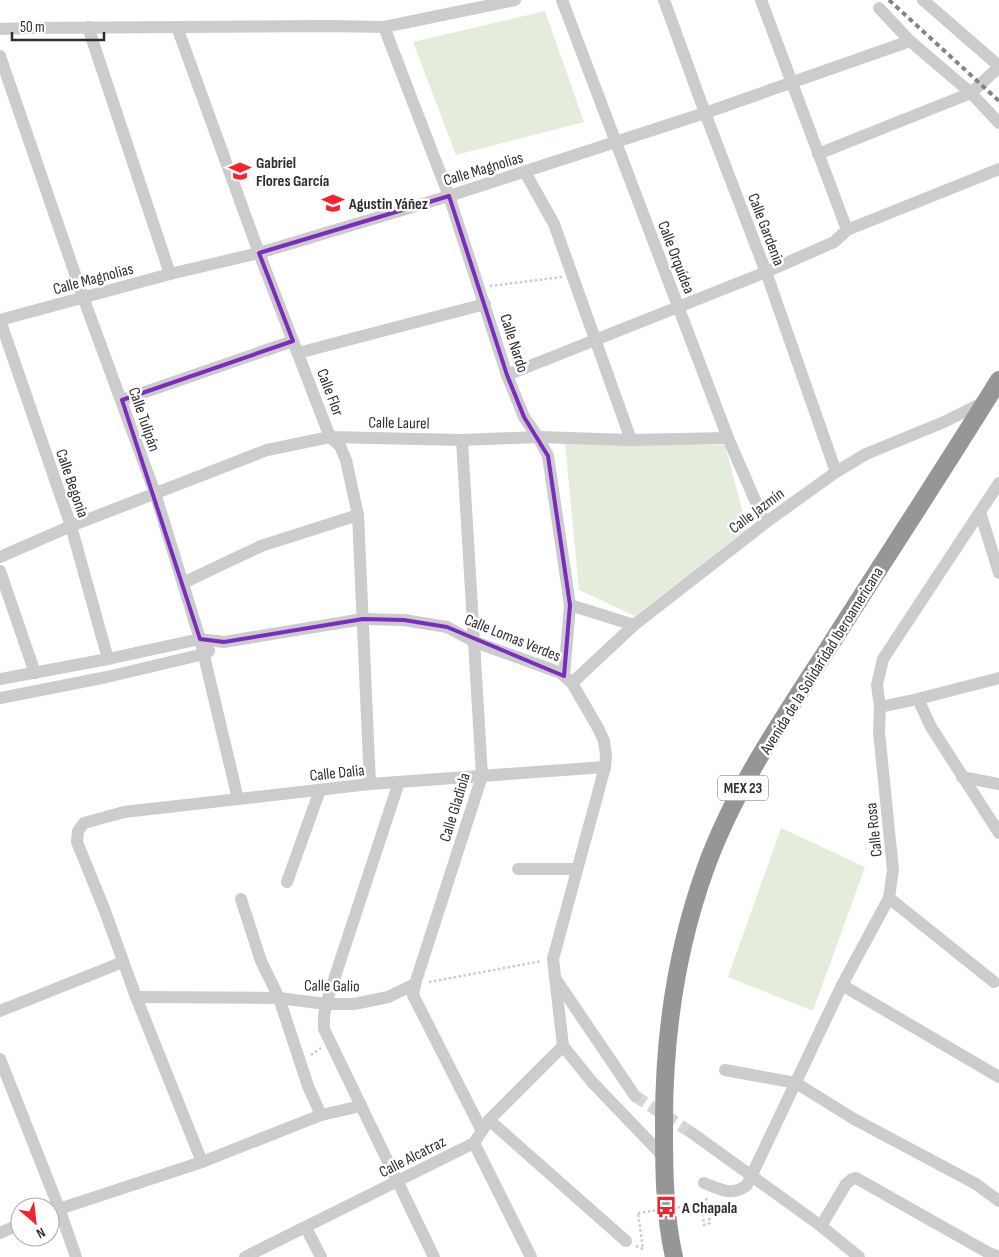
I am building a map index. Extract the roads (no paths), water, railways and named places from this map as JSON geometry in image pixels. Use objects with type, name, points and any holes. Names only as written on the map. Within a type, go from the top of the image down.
[{"type":"highway","name":"Avenida de la Solidaridad Iberoamericana","points":[[674,1257],[668,1231],[664,1157],[665,1069],[678,964],[705,870],[723,823],[763,751],[999,380]]},
{"type":"street","points":[[0,29],[88,27],[384,27],[515,0]]},
{"type":"street","name":"Calle Orquídea","points":[[562,0],[728,438],[764,523]]},
{"type":"street","name":"Calle Gardenia","points":[[664,0],[766,272],[836,472]]},
{"type":"street","points":[[761,0],[847,230]]},
{"type":"street","points":[[818,154],[971,93],[998,70],[923,0]]},
{"type":"street","points":[[879,8],[910,41],[971,93],[999,123]]},
{"type":"street","points":[[88,27],[170,274]]},
{"type":"street","name":"Calle Flor","points":[[176,27],[259,253],[330,436],[340,446],[346,460],[358,515],[370,784]]},
{"type":"street","name":"Calle Nardo","points":[[384,27],[449,196],[507,375],[524,417],[548,456],[570,605],[568,680]]},
{"type":"street","name":"Calle Magnolias","points":[[0,320],[170,274],[259,253],[449,196],[705,113],[910,41]]},
{"type":"street","name":"Calle Tulipán","points":[[0,56],[82,297],[122,400],[135,443],[155,493],[200,639],[238,799]]},
{"type":"street","points":[[507,375],[766,272],[834,242],[847,230],[999,169]]},
{"type":"street","points":[[525,172],[554,224],[631,440]]},
{"type":"street","points":[[122,400],[296,347],[485,304]]},
{"type":"street","name":"Calle Begonia","points":[[0,320],[71,526],[108,659]]},
{"type":"street","name":"Calle Jazmín","points":[[568,680],[634,625],[764,523],[836,472],[866,454],[944,422],[986,401]]},
{"type":"street","name":"Calle Laurel","points":[[0,557],[71,526],[267,450],[330,436],[462,440],[538,437],[631,440],[728,438]]},
{"type":"street","name":"Calle Gladiola","points":[[462,440],[482,776],[413,995],[482,1131]]},
{"type":"street","name":"Calle Rosa","points":[[751,1176],[842,985],[889,898],[894,870],[879,732],[880,707],[877,684],[883,659],[999,483]]},
{"type":"street","points":[[980,512],[999,573]]},
{"type":"street","points":[[183,583],[261,546],[358,515]]},
{"type":"street","points":[[0,571],[35,673]]},
{"type":"street","points":[[570,605],[634,625]]},
{"type":"street","name":"Calle Lomas Verdes","points":[[0,679],[108,659],[200,639],[224,642],[363,619],[404,620],[447,628],[475,642],[561,672],[590,714],[604,742],[606,755],[605,767],[553,959],[563,1046]]},
{"type":"street","name":"Calle Lomas Verdes","points":[[0,698],[107,677],[204,654],[224,642]]},
{"type":"street","points":[[880,707],[999,678]]},
{"type":"street","points":[[918,699],[931,727],[999,833]]},
{"type":"street","name":"Calle Dalia","points":[[124,962],[77,842],[78,831],[84,823],[124,812],[370,784],[605,767]]},
{"type":"street","points":[[962,777],[999,784]]},
{"type":"street","points":[[399,782],[326,1004],[324,1028],[434,1257]]},
{"type":"street","points":[[287,882],[320,790]]},
{"type":"street","points":[[518,869],[577,869]]},
{"type":"street","points":[[889,898],[994,982]]},
{"type":"street","points":[[241,899],[261,961],[279,998],[308,1086],[321,1115]]},
{"type":"street","points":[[0,1012],[124,962],[136,997],[202,1162]]},
{"type":"street","points":[[554,975],[635,1096]]},
{"type":"street","name":"Calle Galio","points":[[136,997],[279,998],[326,1004],[354,1004],[388,997],[415,984]]},
{"type":"street","points":[[842,985],[999,1077]]},
{"type":"street","points":[[563,1046],[592,1082],[664,1157]]},
{"type":"street","name":"Calle Alcatraz","points":[[245,1257],[474,1143],[489,1120],[563,1046]]},
{"type":"street","points":[[0,1059],[49,1197]]},
{"type":"street","points":[[725,1070],[796,1083],[854,1119],[976,1184],[999,1201]]},
{"type":"street","points":[[60,1208],[202,1162],[321,1115],[361,1106]]},
{"type":"street","points":[[489,1120],[626,1241]]},
{"type":"street","points":[[692,1132],[821,1226],[859,1257]]},
{"type":"street","points":[[474,1143],[531,1257]]},
{"type":"street","points":[[704,1183],[733,1192],[741,1190],[747,1185],[751,1176]]},
{"type":"street","points":[[821,1226],[846,1184],[856,1178],[999,1257]]},
{"type":"street","points":[[60,1223],[76,1257]]},
{"type":"street","points":[[306,1228],[321,1257]]},
{"type":"tunnel","points":[[635,1096],[692,1133]]},
{"type":"railway","points":[[889,0],[999,101]]},
{"type":"place","name":"Gabriel Flores García","points":[[240,171]]},
{"type":"place","name":"Agustin Yáñez","points":[[333,203]]},
{"type":"place","name":"A Chapala","points":[[666,1207]]}]
